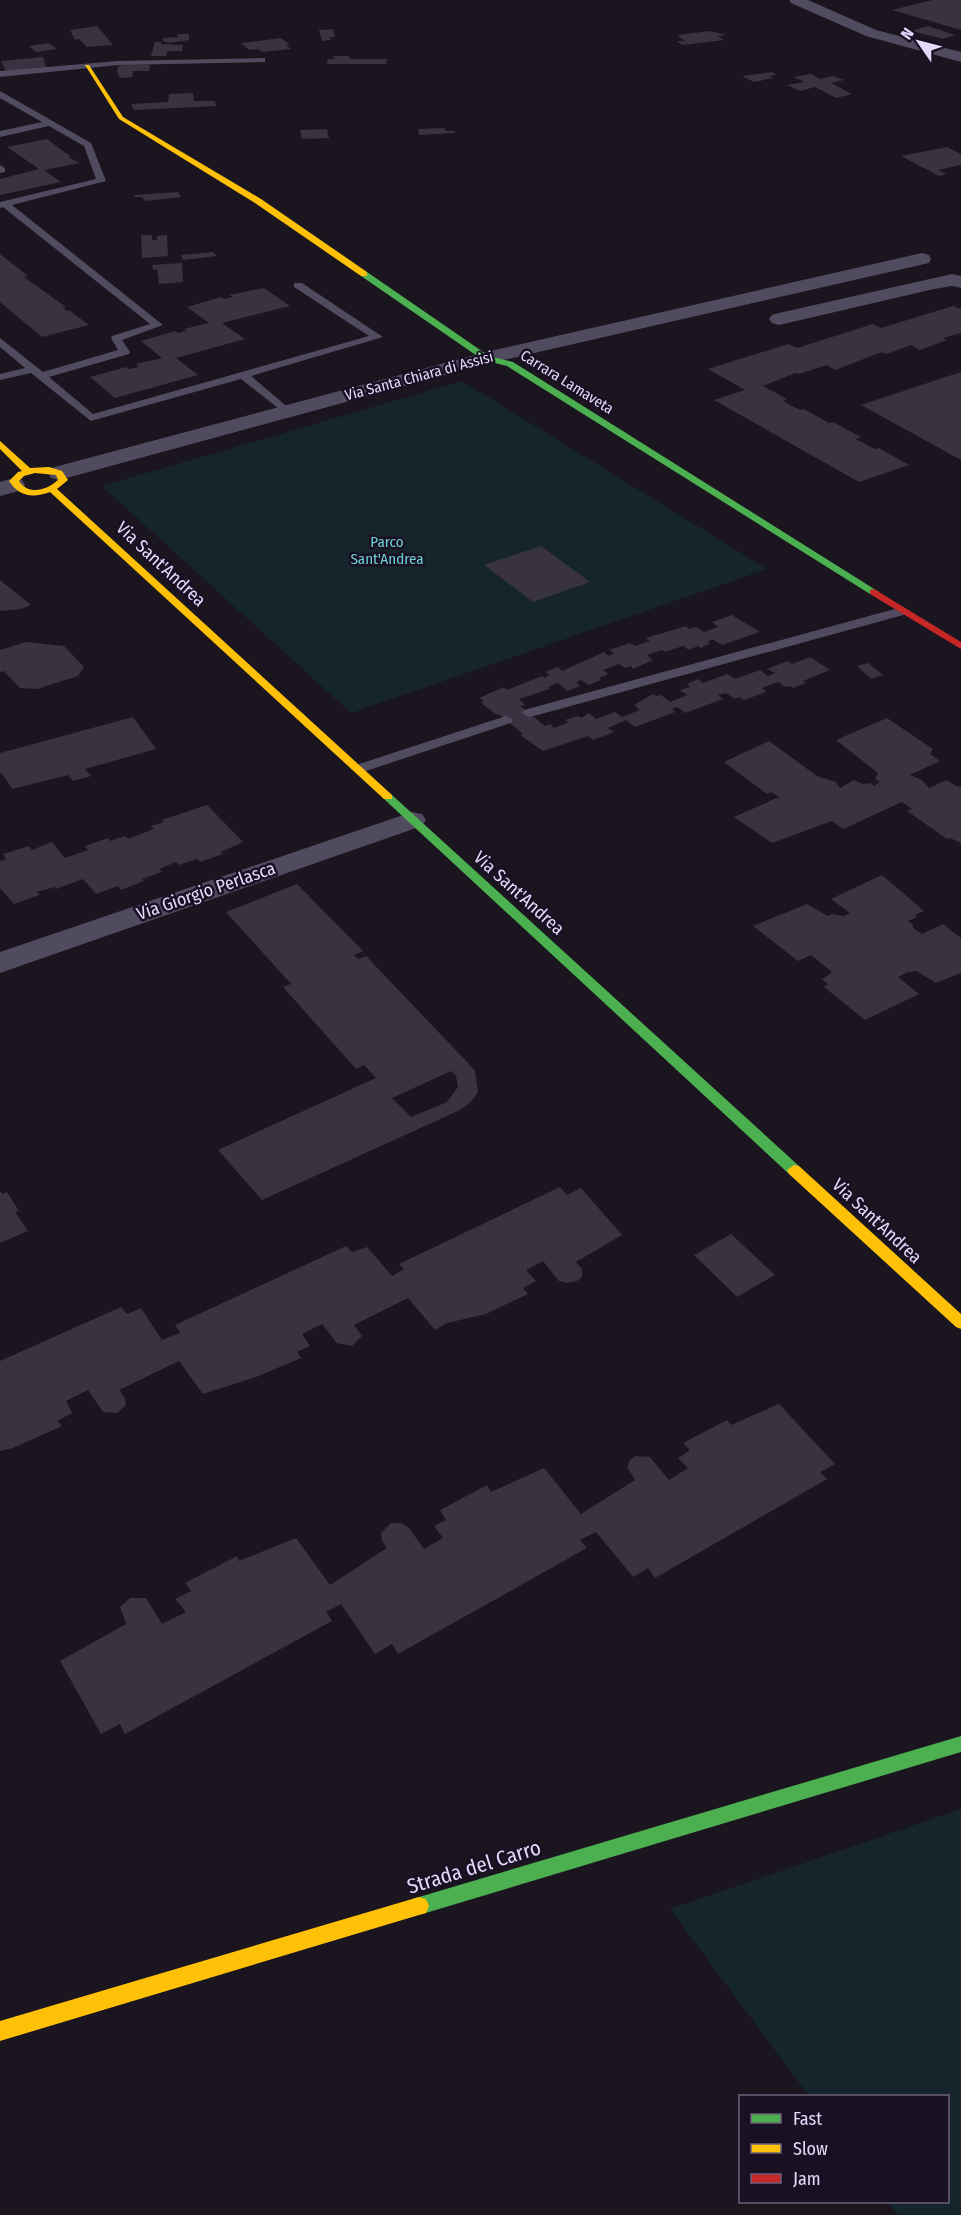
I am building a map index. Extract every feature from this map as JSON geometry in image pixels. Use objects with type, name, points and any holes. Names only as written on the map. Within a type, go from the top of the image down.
[{"type":"street","points":[[796,0],[872,33],[961,57]]},
{"type":"street","name":"Carrara Lamaveta","points":[[87,66],[121,118],[258,201],[486,358],[510,364],[961,646]]},
{"type":"street","name":"Via Santa Chiara di Assisi","points":[[56,481],[286,412],[486,358],[922,259]]},
{"type":"street","points":[[779,319],[934,283],[961,282]]},
{"type":"street","points":[[0,444],[16,488],[28,492],[56,481],[49,470],[14,482]]},
{"type":"street","name":"Via Sant'Andrea","points":[[56,481],[358,770],[961,1323]]},
{"type":"street","name":"Via Giorgio Perlasca","points":[[0,963],[412,820]]},
{"type":"street","name":"Strada del Carro","points":[[0,2031],[961,1744]]},
{"type":"lane","points":[[0,74],[118,63],[262,60]]},
{"type":"lane","points":[[0,94],[88,145],[102,181],[2,205]]},
{"type":"lane","points":[[0,134],[50,123]]},
{"type":"lane","points":[[0,377],[37,372],[125,352],[116,338],[158,325],[2,205]]},
{"type":"lane","points":[[0,341],[91,418],[378,337],[298,285]]},
{"type":"lane","points":[[244,376],[286,412]]},
{"type":"lane","points":[[529,713],[902,611]]},
{"type":"lane","points":[[358,770],[506,720]]},
{"type":"green space","name":"Parco Sant'Andrea","points":[[462,381],[767,569],[351,713],[102,486]]},
{"type":"green space","points":[[961,1809],[961,2215],[898,2215],[888,2203],[949,2203],[949,2095],[808,2095],[670,1909]]},
{"type":"building","points":[[932,0],[961,0],[961,30],[892,10]]},
{"type":"building","points":[[97,26],[113,45],[87,47],[79,39],[75,40],[70,30]]},
{"type":"building","points":[[928,26],[955,35],[943,39],[911,31]]},
{"type":"building","points":[[333,29],[335,37],[322,41],[319,30]]},
{"type":"building","points":[[710,31],[727,35],[718,36],[724,40],[682,45],[677,41],[685,41],[677,35]]},
{"type":"building","points":[[177,34],[189,34],[189,40],[170,43],[163,41],[163,38],[178,37]]},
{"type":"building","points":[[281,38],[290,45],[286,45],[291,49],[262,52],[258,49],[249,50],[241,43]]},
{"type":"building","points":[[155,42],[183,45],[182,51],[168,51],[166,56],[151,56]]},
{"type":"building","points":[[49,43],[57,49],[36,52],[29,46]]},
{"type":"building","points":[[333,56],[349,56],[350,59],[388,59],[386,64],[327,64],[328,59],[334,59]]},
{"type":"building","points":[[43,57],[46,67],[6,71],[1,61]]},
{"type":"building","points":[[150,65],[149,71],[133,71],[132,77],[120,78],[117,71],[118,66]]},
{"type":"building","points":[[773,72],[776,75],[769,76],[773,78],[754,82],[742,76]]},
{"type":"building","points":[[811,74],[820,79],[833,76],[844,80],[831,83],[852,94],[836,98],[815,87],[800,91],[787,85],[804,82],[794,77]]},
{"type":"building","points":[[193,93],[194,101],[215,101],[216,106],[134,110],[131,104],[168,102],[169,94]]},
{"type":"building","points":[[445,128],[446,131],[455,133],[419,135],[418,129]]},
{"type":"building","points":[[327,129],[329,138],[302,139],[300,130]]},
{"type":"building","points":[[47,139],[70,158],[80,163],[44,170],[61,182],[0,195],[0,179],[39,169],[7,147]]},
{"type":"building","points":[[947,147],[961,154],[961,165],[938,170],[946,174],[939,176],[901,156]]},
{"type":"building","points":[[178,192],[181,197],[145,201],[142,197],[134,195]]},
{"type":"building","points":[[141,235],[152,235],[152,240],[157,240],[157,236],[167,235],[168,256],[142,258]]},
{"type":"building","points":[[213,252],[217,256],[183,260],[181,255]]},
{"type":"building","points":[[0,254],[28,276],[24,277],[66,307],[63,308],[67,311],[89,325],[42,337],[0,302]]},
{"type":"building","points":[[182,263],[183,282],[159,284],[157,269],[153,270],[152,265]]},
{"type":"building","points":[[264,288],[290,306],[222,323],[245,339],[176,358],[198,375],[115,398],[90,377],[126,367],[129,369],[139,367],[136,364],[162,358],[141,341],[175,331],[178,333],[186,331],[184,329],[209,323],[187,307]]},
{"type":"building","points":[[953,306],[961,309],[961,333],[943,338],[947,340],[920,350],[911,345],[886,354],[882,352],[835,370],[827,365],[799,374],[795,373],[763,386],[787,399],[783,401],[800,410],[804,409],[829,423],[833,422],[861,437],[856,439],[875,449],[879,448],[909,465],[859,482],[714,400],[745,390],[708,369],[788,344],[797,348],[873,324],[881,328]]},
{"type":"building","points":[[961,372],[961,460],[861,405]]},
{"type":"building","points":[[541,546],[590,582],[533,602],[484,565]]},
{"type":"building","points":[[0,580],[31,605],[21,609],[0,611]]},
{"type":"building","points":[[732,615],[760,632],[722,645],[712,639],[708,642],[710,643],[701,648],[698,646],[689,650],[683,646],[665,652],[662,650],[647,655],[653,660],[633,669],[631,666],[625,668],[619,664],[603,670],[608,674],[589,685],[581,680],[576,682],[580,686],[567,691],[558,683],[548,687],[550,689],[519,699],[525,705],[520,706],[545,726],[550,724],[554,728],[569,722],[565,720],[578,716],[581,718],[589,713],[596,719],[615,712],[622,717],[640,710],[634,705],[653,694],[661,695],[670,702],[687,695],[680,690],[690,687],[687,684],[698,679],[703,683],[727,674],[735,679],[760,670],[768,676],[775,673],[767,669],[788,661],[792,664],[810,657],[830,670],[803,681],[806,683],[793,688],[785,687],[778,682],[762,688],[766,692],[744,700],[739,697],[735,699],[726,693],[718,695],[723,699],[685,713],[677,707],[672,709],[675,712],[635,727],[626,720],[608,728],[614,732],[593,740],[588,736],[543,751],[520,735],[523,734],[500,715],[481,703],[484,701],[479,698],[504,687],[507,690],[542,676],[544,678],[550,675],[545,672],[558,667],[562,671],[604,652],[609,656],[614,653],[609,650],[630,643],[635,646],[650,641],[646,638],[686,626],[689,629],[696,627],[704,632],[718,627],[712,622]]},
{"type":"building","points":[[26,642],[64,646],[84,667],[78,676],[37,689],[20,688],[4,671],[0,672],[0,650]]},
{"type":"building","points":[[868,663],[883,675],[871,679],[857,666]]},
{"type":"building","points":[[133,717],[156,749],[85,769],[91,776],[73,781],[68,775],[12,789],[2,773],[0,774],[0,753]]},
{"type":"building","points":[[887,718],[933,749],[930,754],[940,761],[910,775],[922,780],[929,788],[947,780],[958,787],[961,786],[961,843],[947,839],[907,811],[912,809],[902,802],[843,829],[832,821],[772,843],[734,817],[779,797],[771,792],[767,794],[724,762],[769,741],[817,776],[836,782],[840,788],[854,780],[863,784],[871,783],[874,786],[880,782],[875,779],[878,773],[836,740]]},
{"type":"building","points":[[207,805],[243,842],[221,852],[223,854],[200,862],[197,859],[179,865],[176,862],[159,869],[162,872],[121,890],[118,886],[96,894],[83,879],[56,889],[55,887],[36,892],[40,895],[14,904],[0,888],[0,861],[6,859],[3,854],[29,846],[32,850],[52,842],[65,858],[88,850],[85,846],[108,838],[110,841],[125,836],[128,839],[154,829],[151,826],[164,822],[162,820]]},
{"type":"building","points":[[882,875],[924,911],[908,921],[913,928],[922,934],[943,924],[961,938],[961,973],[936,983],[917,971],[908,972],[898,977],[919,994],[865,1020],[824,987],[828,984],[822,979],[832,972],[811,955],[798,961],[753,926],[807,904],[828,916],[832,914],[844,916],[850,913],[831,899]]},
{"type":"building","points":[[297,884],[363,951],[354,955],[358,959],[366,956],[475,1071],[478,1092],[471,1102],[460,1110],[262,1200],[218,1150],[376,1078],[364,1065],[356,1069],[283,987],[291,984],[226,912]],"holes":[[[451,1071],[456,1076],[458,1087],[447,1102],[411,1117],[392,1098]]]},
{"type":"building","points":[[560,1187],[567,1195],[581,1188],[622,1235],[576,1262],[582,1269],[582,1277],[577,1281],[566,1283],[559,1281],[543,1261],[526,1270],[536,1281],[523,1288],[528,1294],[486,1314],[447,1323],[435,1330],[408,1298],[354,1325],[362,1336],[352,1346],[337,1343],[322,1324],[302,1334],[310,1346],[297,1352],[301,1358],[256,1377],[203,1394],[179,1361],[119,1390],[125,1398],[126,1405],[117,1413],[103,1412],[88,1390],[66,1401],[72,1413],[57,1421],[62,1426],[13,1448],[0,1451],[0,1361],[121,1307],[127,1314],[141,1308],[162,1340],[180,1333],[175,1325],[346,1246],[352,1252],[367,1247],[392,1276],[404,1269],[399,1264]]},
{"type":"building","points":[[0,1191],[2,1194],[7,1192],[19,1211],[15,1212],[28,1231],[0,1243]]},
{"type":"building","points":[[731,1234],[775,1275],[737,1297],[694,1255]]},
{"type":"building","points":[[779,1404],[835,1464],[820,1472],[827,1479],[655,1578],[648,1568],[633,1577],[596,1532],[580,1540],[587,1548],[398,1654],[392,1644],[375,1654],[341,1604],[326,1612],[332,1621],[125,1734],[120,1724],[101,1734],[60,1661],[126,1624],[120,1607],[130,1598],[146,1598],[162,1624],[186,1612],[175,1599],[191,1591],[185,1583],[237,1556],[239,1561],[296,1538],[330,1585],[387,1548],[382,1541],[381,1533],[391,1523],[402,1523],[409,1528],[424,1549],[443,1538],[434,1526],[446,1520],[440,1510],[487,1485],[491,1492],[544,1468],[581,1514],[635,1480],[627,1467],[635,1456],[650,1457],[669,1480],[688,1468],[678,1458],[690,1450],[683,1443],[727,1420],[731,1425]]},
{"type":"traffic: fast","points":[[364,274],[486,358],[510,364],[874,592]]},
{"type":"traffic: fast","points":[[388,797],[794,1170]]},
{"type":"traffic: fast","points":[[419,1906],[961,1744]]},
{"type":"traffic: slow","points":[[87,66],[121,118],[258,201],[364,274]]},
{"type":"traffic: slow","points":[[0,444],[28,471]]},
{"type":"traffic: slow","points":[[34,470],[59,473],[63,480],[45,491],[37,493],[23,491],[14,481],[21,474],[34,470]]},
{"type":"traffic: slow","points":[[52,489],[388,797]]},
{"type":"traffic: slow","points":[[794,1170],[961,1323]]},
{"type":"traffic: slow","points":[[0,2031],[419,1906]]},
{"type":"traffic: jam","points":[[874,592],[961,646]]}]
